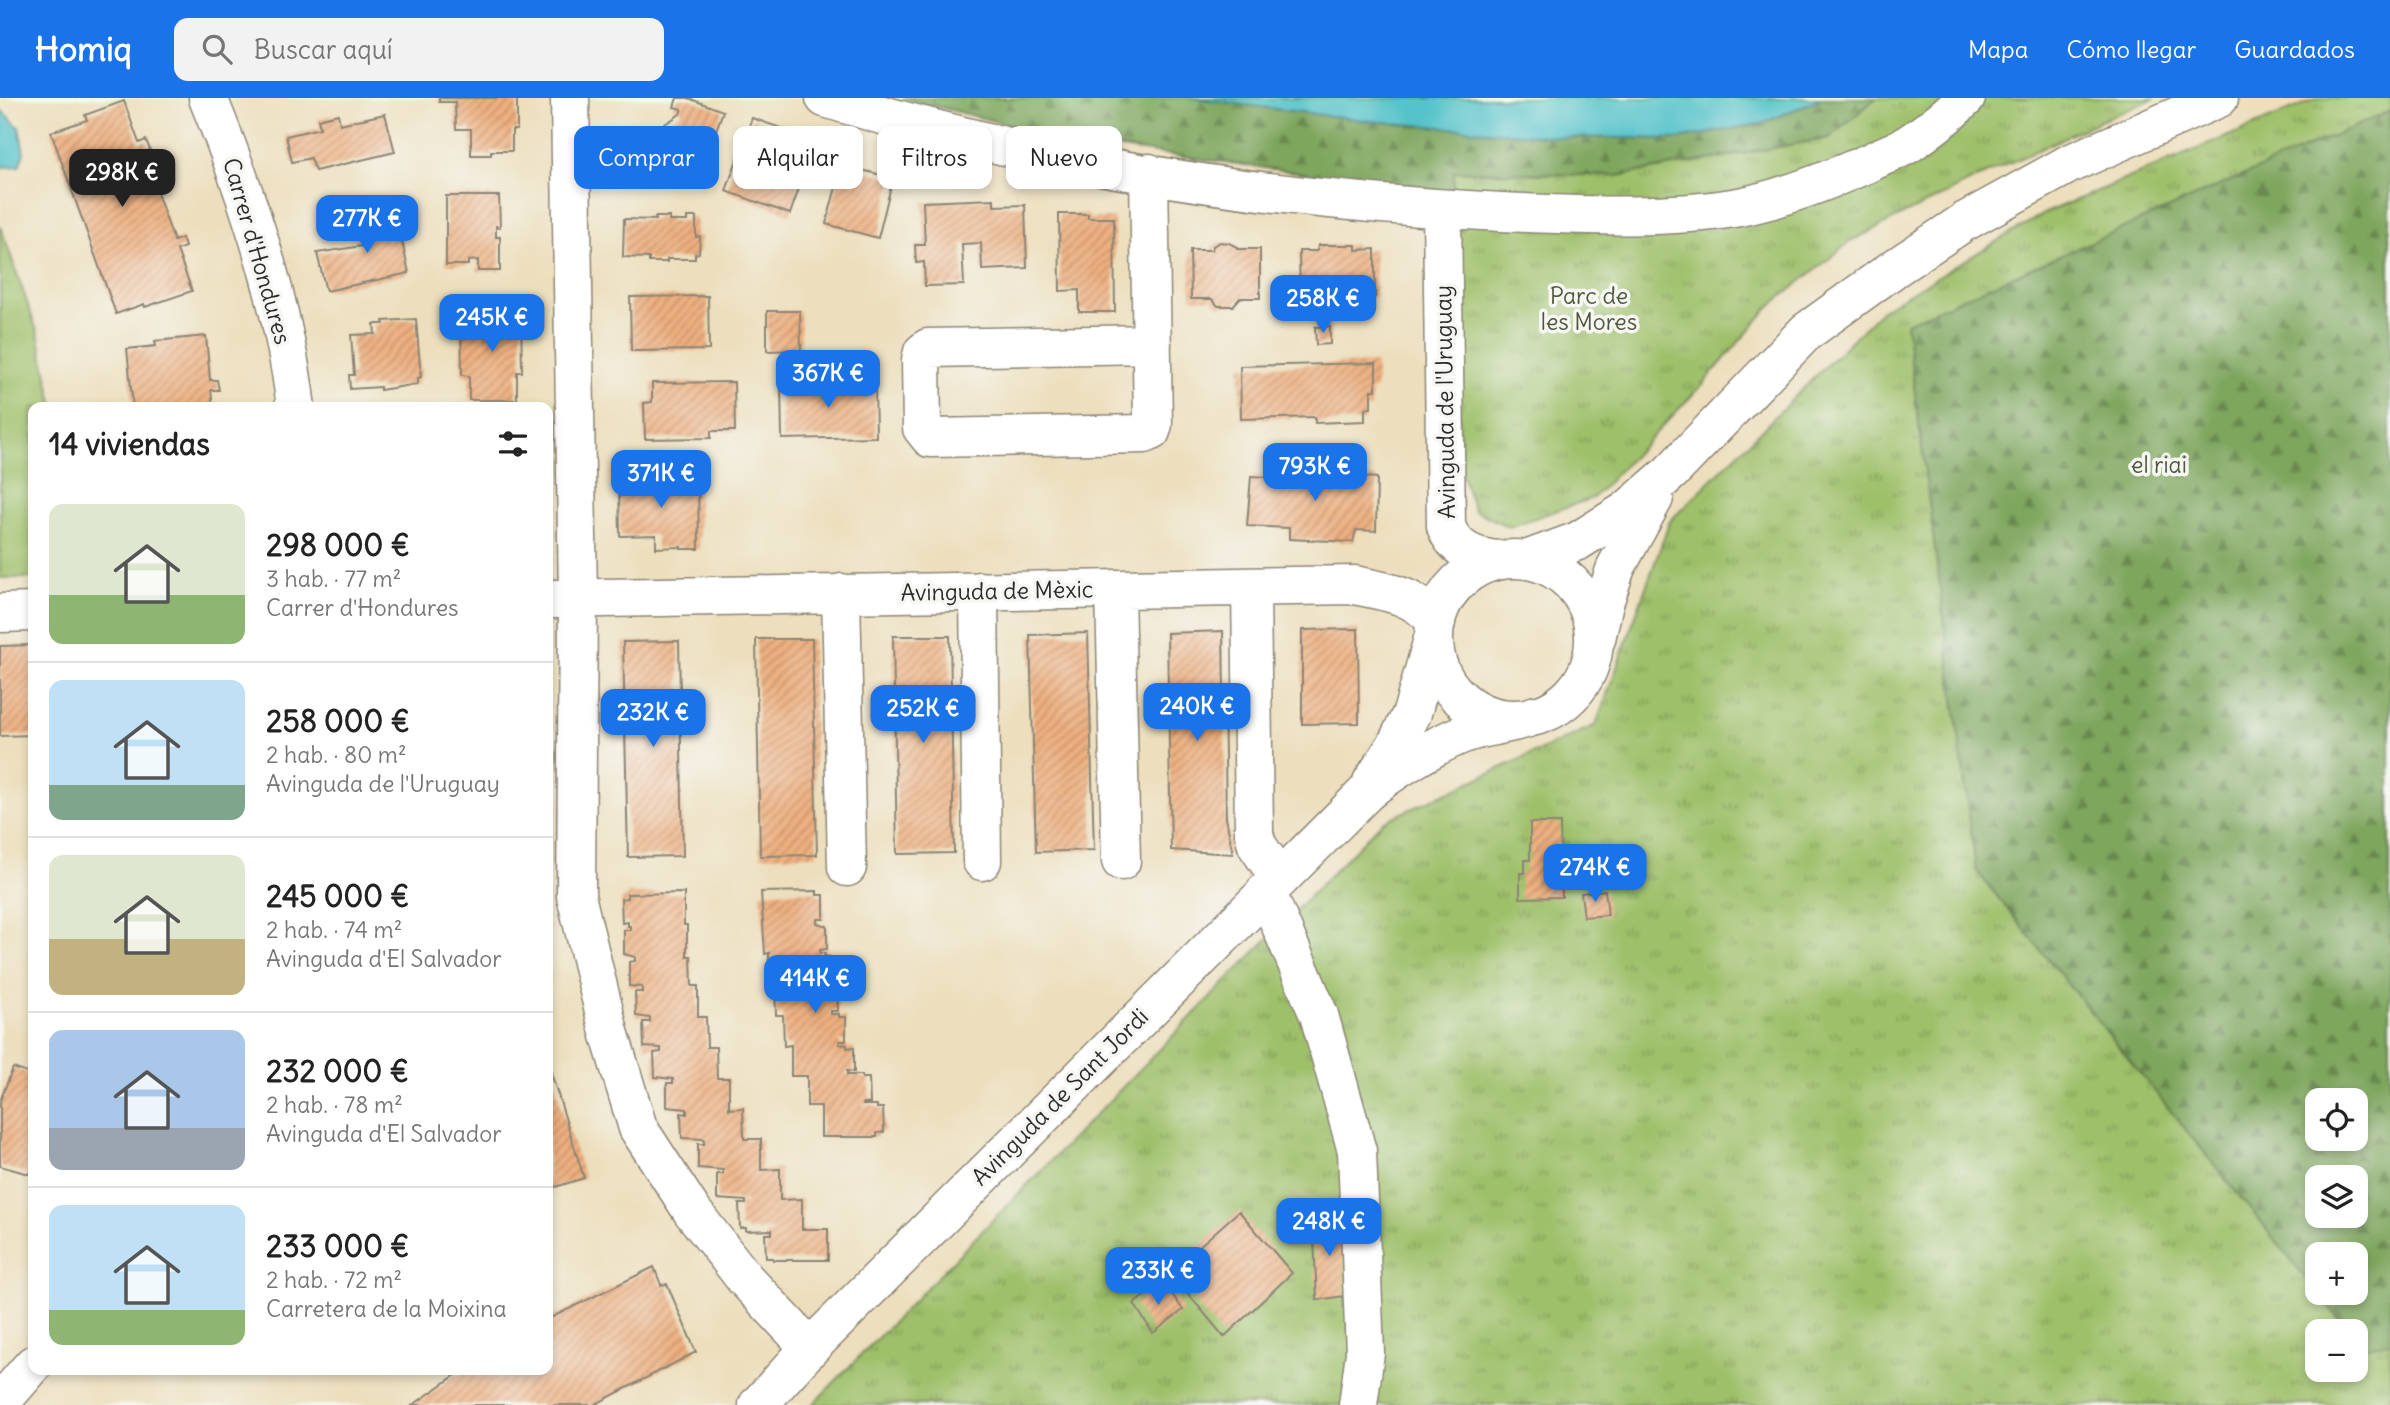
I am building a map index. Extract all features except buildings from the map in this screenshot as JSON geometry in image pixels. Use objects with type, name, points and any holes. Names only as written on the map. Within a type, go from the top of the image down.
[{"type":"street","name":"Carrer d'Hondures","points":[[208,98],[247,203],[283,330],[295,402]]},
{"type":"street","points":[[570,98],[563,599],[576,896],[609,1032],[638,1128],[692,1212],[745,1279],[810,1348]]},
{"type":"street","points":[[825,98],[954,136],[1063,160],[1336,200],[1442,209],[1578,215],[1669,214],[1738,207],[1786,195],[1846,173],[1908,144],[1966,98]]},
{"type":"street","points":[[1671,472],[1616,567],[1604,603],[1589,667],[1573,693],[1562,702],[1528,717],[1507,718],[1473,708],[1449,685],[1442,674],[1436,654],[1435,627],[1439,610],[1454,586],[1476,569],[1578,541],[1609,523],[1671,472],[1806,332],[1964,222],[2069,164],[2219,98]]},
{"type":"street","points":[[1149,173],[1152,344],[1153,424],[1151,431],[1145,434],[930,438],[922,428],[921,360],[923,352],[928,348],[1152,344]]},
{"type":"street","name":"Avinguda de l'Uruguay","points":[[1442,209],[1447,526],[1453,541],[1459,547],[1478,556],[1514,560]]},
{"type":"street","points":[[1514,560],[1560,573],[1572,584],[1583,598],[1593,624],[1593,651]]},
{"type":"street","name":"Avinguda de Mèxic","points":[[563,599],[1354,585],[1401,596],[1415,603],[1424,608],[1435,627]]},
{"type":"street","points":[[1251,587],[1254,833],[1319,1015],[1357,1151],[1365,1353],[1358,1405]]},
{"type":"street","points":[[1115,589],[1121,861]]},
{"type":"street","points":[[979,591],[982,861]]},
{"type":"street","points":[[841,593],[847,867]]},
{"type":"street","points":[[0,613],[28,612]]},
{"type":"street","name":"Avinguda de Sant Jordi","points":[[1366,793],[1412,713],[1435,627]]},
{"type":"street","name":"Avinguda de Sant Jordi","points":[[758,1405],[810,1348],[1366,793],[1450,740],[1466,733],[1511,724],[1536,715]]},
{"type":"street","points":[[0,1403],[28,1371]]},
{"type":"green space","points":[[903,98],[1191,98],[1370,121],[1558,137],[1678,139],[1763,123],[1821,98],[1876,98],[1829,138],[1617,176],[1454,171],[1453,194],[1122,148],[1122,126],[1014,126]]},
{"type":"green space","name":"Parc de les Mores","points":[[1876,98],[2155,98],[1977,178],[1851,241],[1770,306],[1702,385],[1593,498],[1509,527],[1474,510],[1460,469],[1453,171],[1617,176],[1829,138]]},
{"type":"green space","points":[[2319,98],[2390,98],[2390,1405],[812,1405],[1382,822],[1596,725],[1670,521],[1883,309],[2043,214]]},
{"type":"green space","name":"el riai","points":[[2390,111],[2390,1343],[2368,1347],[2368,1319],[2339,1319],[2328,1305],[2368,1305],[2368,1242],[2305,1242],[2305,1277],[1976,870],[1906,323]]},
{"type":"green space","points":[[0,225],[38,334],[53,402],[28,402],[28,578],[0,578]]},
{"type":"water","points":[[1191,98],[1821,98],[1763,123],[1678,139],[1558,137],[1370,121]]},
{"type":"water","points":[[2,111],[19,127],[24,153],[19,166],[3,167],[0,163]]}]
